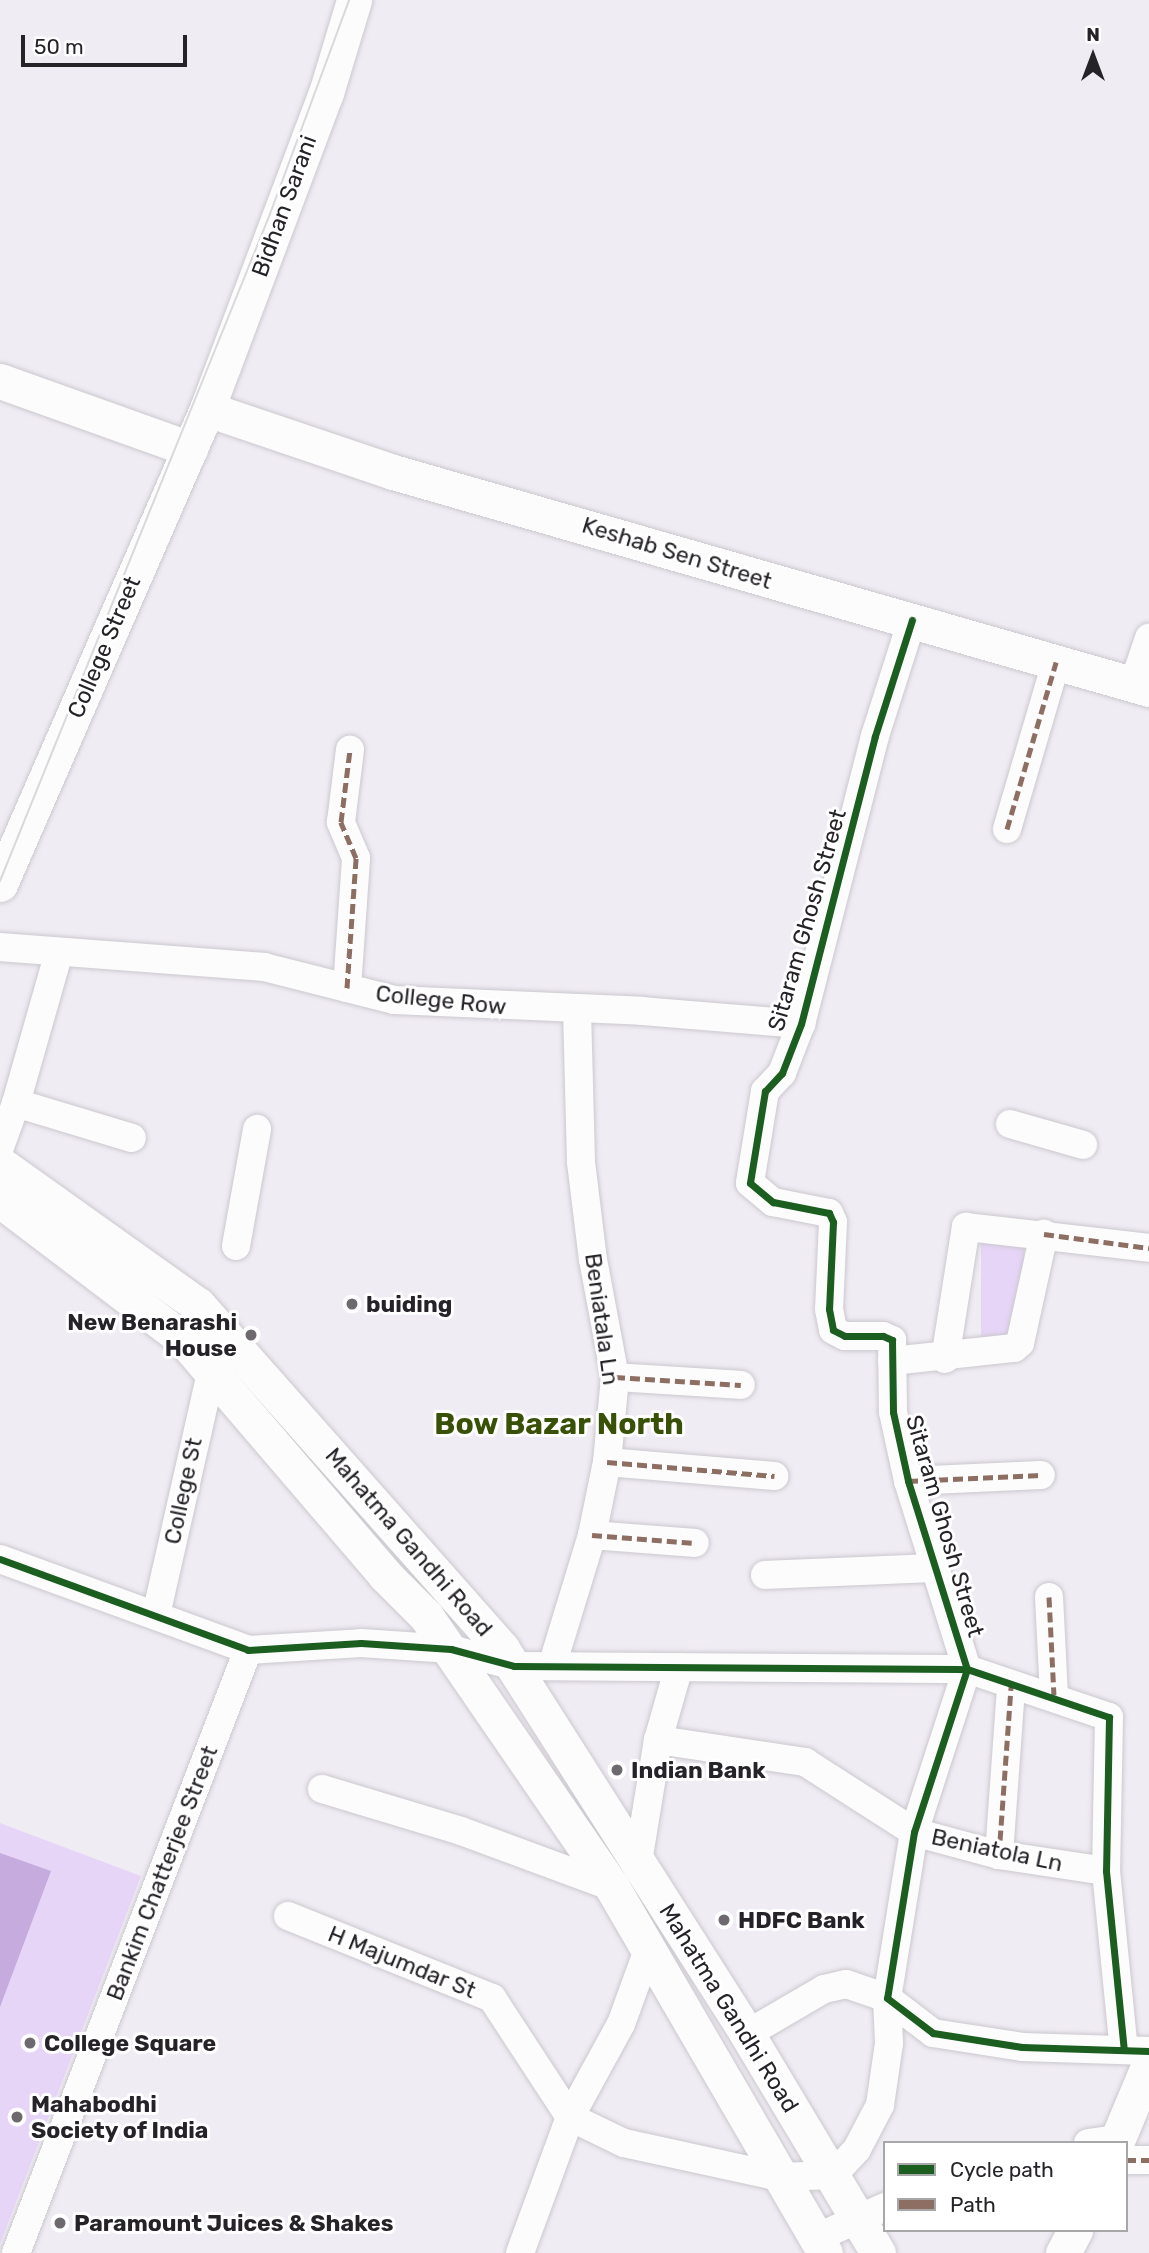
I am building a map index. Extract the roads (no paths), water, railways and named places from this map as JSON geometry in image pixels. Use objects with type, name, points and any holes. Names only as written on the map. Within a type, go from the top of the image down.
[{"type":"main road","name":"Bidhan Sarani","points":[[207,409],[326,93],[354,0]]},
{"type":"main road","points":[[0,381],[181,446]]},
{"type":"main road","name":"College Street","points":[[0,884],[181,446],[207,409]]},
{"type":"main road","name":"Keshab Sen Street","points":[[207,409],[393,472],[1141,687]]},
{"type":"main road","name":"Mahatma Gandhi Road","points":[[0,1164],[198,1305],[514,1666],[833,2175],[871,2213],[878,2253]]},
{"type":"main road","name":"Mahatma Gandhi Road","points":[[0,1200],[183,1339],[210,1366],[451,1650],[612,1887],[820,2246]]},
{"type":"main road","points":[[1114,2141],[1141,2055]]},
{"type":"main road","points":[[1063,2253],[1074,2232]]},
{"type":"street","name":"Sitaram Ghosh Street","points":[[833,2175],[857,2149],[880,2105],[889,2043],[887,1998],[914,1832],[967,1669],[932,1568],[908,1481],[893,1412],[892,1340],[883,1336],[845,1336],[834,1329],[829,1309],[834,1222],[829,1213],[773,1202],[750,1183],[765,1091],[782,1073],[802,1024],[875,736],[912,620]]},
{"type":"street","points":[[1141,687],[1149,638]]},
{"type":"street","points":[[1007,829],[1056,662]]},
{"type":"street","points":[[347,988],[356,858],[341,822],[349,750]]},
{"type":"street","name":"College Row","points":[[0,947],[264,967],[394,1000],[577,1008],[802,1024]]},
{"type":"street","points":[[0,1147],[16,1103],[59,952]]},
{"type":"street","name":"Beniatala Ln","points":[[552,1666],[592,1535],[607,1462],[615,1377],[593,1260],[581,1162],[577,1008]]},
{"type":"street","points":[[16,1103],[132,1138]]},
{"type":"street","points":[[1010,1124],[1083,1145]]},
{"type":"street","points":[[236,1246],[257,1129]]},
{"type":"street","points":[[945,1359],[966,1227],[1149,1248]]},
{"type":"street","points":[[892,1361],[945,1359],[1008,1350],[1020,1343],[1045,1234]]},
{"type":"street","name":"College St","points":[[156,1615],[210,1366],[224,1332]]},
{"type":"street","points":[[615,1377],[741,1385]]},
{"type":"street","points":[[607,1462],[774,1476]]},
{"type":"street","points":[[908,1481],[1041,1475]]},
{"type":"street","points":[[592,1535],[695,1543]]},
{"type":"street","points":[[0,1559],[248,1650],[361,1643],[451,1650],[514,1666],[967,1669],[1012,1686],[1054,1695],[1109,1717],[1106,1871],[1141,2055],[1022,2047],[933,2033],[887,1998],[846,1984],[824,1989],[747,2034]]},
{"type":"street","points":[[765,1575],[932,1568]]},
{"type":"street","points":[[1049,1597],[1054,1695]]},
{"type":"street","name":"Bankim Chatterjee Street","points":[[16,2253],[248,1650]]},
{"type":"street","points":[[638,1862],[658,1740],[679,1667]]},
{"type":"street","points":[[999,1856],[1012,1686]]},
{"type":"street","name":"Beniatola Ln","points":[[658,1740],[805,1762],[914,1832],[999,1856],[1106,1871]]},
{"type":"street","points":[[322,1789],[461,1830],[612,1887]]},
{"type":"street","name":"H Majumdar St","points":[[288,1916],[492,1998],[570,2118]]},
{"type":"street","points":[[520,2253],[570,2118],[621,2024],[649,1947]]},
{"type":"street","points":[[570,2118],[624,2143],[780,2177],[833,2175]]},
{"type":"street","points":[[1128,2152],[1149,2160]]},
{"type":"street","points":[[820,2246],[871,2213]]},
{"type":"tram line","points":[[0,881],[270,214],[349,0]]},
{"type":"place","name":"buiding","points":[[352,1304]]},
{"type":"place","name":"New Benarashi House","points":[[251,1335]]},
{"type":"place","name":"Indian Bank","points":[[617,1770]]},
{"type":"place","name":"HDFC Bank","points":[[724,1920]]},
{"type":"place","name":"College Square","points":[[30,2043]]},
{"type":"place","name":"Mahabodhi Society of India","points":[[17,2117]]},
{"type":"place","name":"Paramount Juices & Shakes","points":[[60,2223]]},
{"type":"district","name":"Bow Bazar North","points":[[559,1424]]}]
